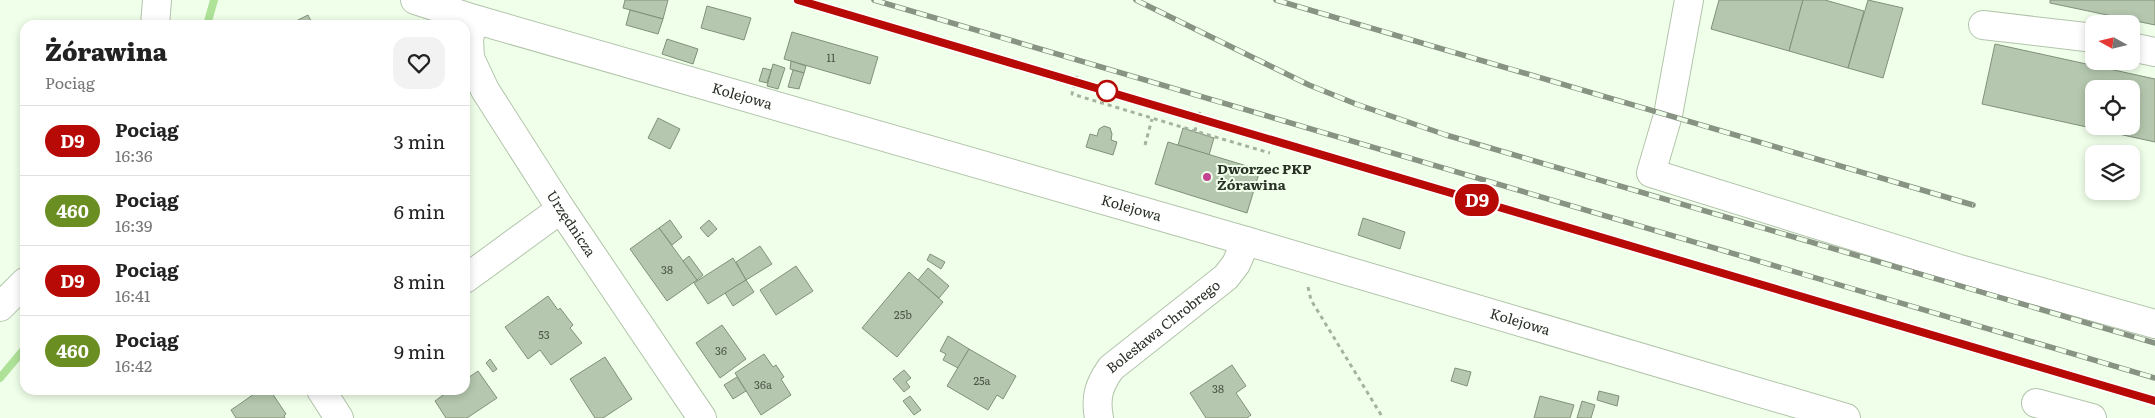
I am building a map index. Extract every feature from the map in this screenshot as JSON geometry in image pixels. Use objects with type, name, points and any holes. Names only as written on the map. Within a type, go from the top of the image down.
[{"type":"street","points":[[155,20],[157,0]]},
{"type":"street","name":"Kolejowa","points":[[415,0],[474,19],[1246,241],[1846,418]]},
{"type":"street","points":[[1689,0],[1668,115],[1652,173],[1963,270],[2155,324]]},
{"type":"street","name":"Urzędnicza","points":[[470,34],[474,19]]},
{"type":"street","points":[[1983,25],[2085,37]]},
{"type":"street","points":[[2140,49],[2155,52]]},
{"type":"street","name":"Urzędnicza","points":[[470,58],[485,90],[561,209],[702,418]]},
{"type":"street","points":[[470,275],[561,209]]},
{"type":"street","name":"Bolesława Chrobrego","points":[[1099,418],[1097,408],[1100,384],[1111,368],[1226,277],[1236,264],[1246,241]]},
{"type":"street","points":[[0,307],[20,287]]},
{"type":"street","points":[[324,395],[339,418]]},
{"type":"street","points":[[2036,403],[2092,418]]},
{"type":"path","points":[[1078,76],[1072,94],[1270,153]]},
{"type":"path","points":[[1195,131],[1200,112]]},
{"type":"path","points":[[1145,145],[1152,119]]},
{"type":"path","points":[[1311,300],[1383,418]]},
{"type":"building","points":[[625,0],[668,0],[663,19],[623,8]]},
{"type":"building","points":[[1719,0],[1803,0],[1789,51],[1711,29]]},
{"type":"building","points":[[1803,0],[1825,0],[1864,11],[1848,68],[1789,51]]},
{"type":"building","points":[[1868,0],[1903,8],[1883,78],[1848,68]]},
{"type":"building","points":[[2050,0],[2155,0],[2155,25],[2140,22],[2140,15],[2107,15],[2050,3]]},
{"type":"building","points":[[707,6],[751,18],[744,40],[701,28]]},
{"type":"building","points":[[630,10],[663,19],[658,34],[626,25]]},
{"type":"building","points":[[308,15],[310,20],[298,20]]},
{"type":"building","points":[[792,32],[878,57],[870,84],[784,59]]},
{"type":"building","points":[[667,39],[698,49],[693,64],[662,54]]},
{"type":"building","points":[[1995,44],[2085,64],[2085,70],[2114,70],[2155,79],[2155,142],[2123,135],[2140,135],[2140,80],[2085,80],[2085,127],[1982,104]]},
{"type":"building","points":[[791,61],[806,66],[804,73],[790,69]]},
{"type":"building","points":[[773,64],[785,68],[778,89],[767,86]]},
{"type":"building","points":[[763,68],[771,70],[767,83],[759,81]]},
{"type":"building","points":[[793,70],[804,73],[799,89],[788,87]]},
{"type":"building","points":[[658,118],[680,129],[670,149],[648,138]]},
{"type":"building","points":[[1104,126],[1110,128],[1111,140],[1117,142],[1113,155],[1086,147],[1090,134],[1097,136],[1099,129]]},
{"type":"building","points":[[1183,128],[1214,138],[1209,155],[1178,145]]},
{"type":"building","name":"Dworzec PKP Żórawina","points":[[1168,142],[1260,170],[1247,213],[1155,184]]},
{"type":"building","points":[[1363,218],[1405,232],[1400,249],[1358,235]]},
{"type":"building","points":[[670,220],[682,237],[672,245],[659,228]]},
{"type":"building","points":[[709,220],[717,229],[708,237],[700,228]]},
{"type":"building","points":[[659,228],[697,280],[667,301],[630,249]]},
{"type":"building","points":[[760,246],[772,264],[746,280],[736,262]]},
{"type":"building","points":[[930,254],[945,262],[941,269],[927,260]]},
{"type":"building","points":[[689,256],[703,275],[697,280],[683,261]]},
{"type":"building","points":[[733,258],[746,280],[708,304],[694,283]]},
{"type":"building","points":[[796,266],[813,291],[776,315],[760,290]]},
{"type":"building","points":[[928,268],[949,286],[939,298],[918,280]]},
{"type":"building","points":[[909,272],[943,302],[897,357],[862,328]]},
{"type":"building","points":[[746,280],[754,292],[733,306],[725,293]]},
{"type":"building","points":[[548,296],[558,310],[560,308],[573,325],[570,328],[582,343],[551,365],[540,350],[528,359],[505,327]]},
{"type":"building","points":[[722,325],[746,359],[720,378],[696,343]]},
{"type":"building","points":[[948,336],[969,349],[958,368],[943,360],[946,354],[940,351]]},
{"type":"building","points":[[969,349],[1016,376],[1003,399],[997,395],[988,410],[947,386]]},
{"type":"building","points":[[764,354],[773,367],[776,365],[784,377],[781,379],[791,395],[761,415],[735,373]]},
{"type":"building","points":[[605,357],[632,399],[603,418],[595,418],[570,379]]},
{"type":"building","points":[[490,359],[497,369],[493,372],[486,363]]},
{"type":"building","points":[[1232,365],[1246,386],[1236,393],[1251,415],[1247,418],[1206,418],[1190,393]]},
{"type":"building","points":[[1455,368],[1471,372],[1467,386],[1451,381]]},
{"type":"building","points":[[904,370],[911,378],[906,382],[910,387],[904,392],[893,379]]},
{"type":"building","points":[[478,371],[497,398],[467,418],[446,418],[435,401],[443,395],[470,395],[470,377]]},
{"type":"building","points":[[737,377],[746,391],[733,399],[724,385]]},
{"type":"building","points":[[1599,391],[1619,396],[1617,406],[1597,400]]},
{"type":"building","points":[[253,395],[273,395],[286,414],[285,418],[236,418],[231,410]]},
{"type":"building","points":[[910,396],[921,410],[914,415],[903,401]]},
{"type":"building","points":[[1540,396],[1574,405],[1570,418],[1534,418]]},
{"type":"building","points":[[1582,401],[1595,405],[1591,418],[1577,418]]},
{"type":"waterway","points":[[208,20],[214,0]]},
{"type":"waterway","points":[[0,378],[20,354]]},
{"type":"railway","points":[[798,0],[2155,401]]},
{"type":"railway","points":[[874,0],[2155,378]]},
{"type":"railway","points":[[1136,0],[1309,85],[1356,104],[1446,135],[2155,343]]},
{"type":"railway","points":[[1276,0],[1973,205]]},
{"type":"train","name":"D9","points":[[798,0],[2155,401]]},
{"type":"place","name":"Dworzec PKP Żórawina","points":[[1207,177]]}]
